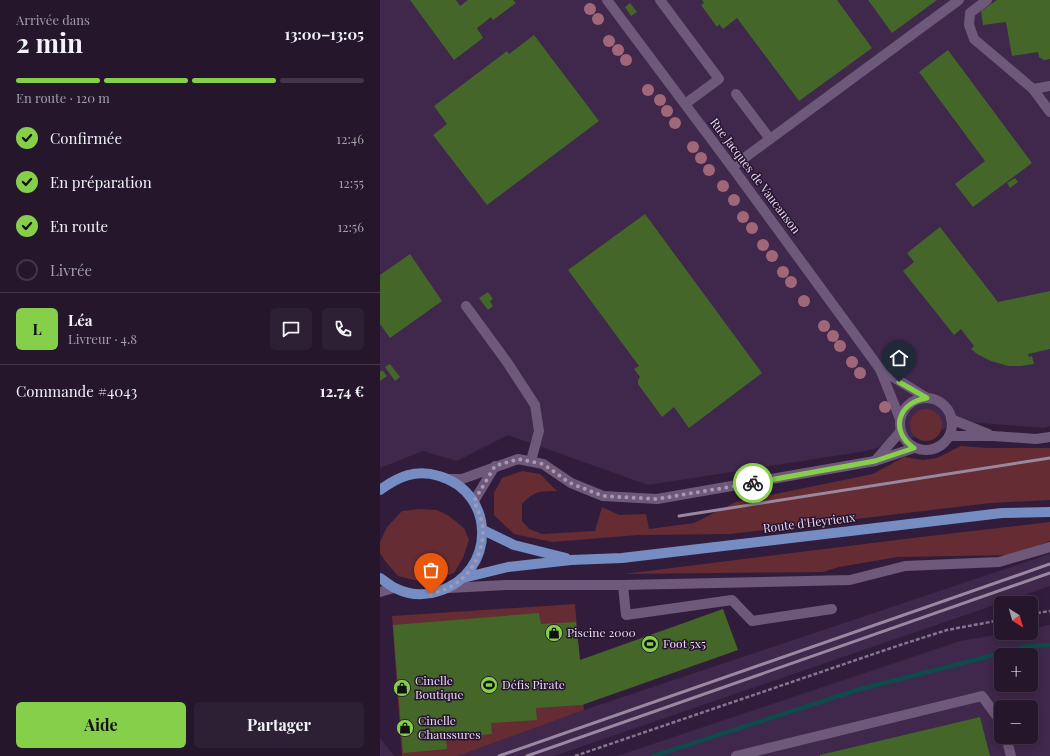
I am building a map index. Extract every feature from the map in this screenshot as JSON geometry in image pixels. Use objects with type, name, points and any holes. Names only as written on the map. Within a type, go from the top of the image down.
[{"type":"main road","points":[[380,490],[394,480],[412,474],[431,474],[449,479],[463,488],[474,501],[480,515],[483,530],[481,548],[475,564],[463,578],[448,588],[431,594],[412,594],[394,588],[380,578]]},
{"type":"main road","name":"Route d'Heyrieux","points":[[463,578],[508,568],[571,560],[622,558],[1002,513],[1050,512]]},
{"type":"main road","name":"Route d'Heyrieux","points":[[483,530],[514,545],[571,560]]},
{"type":"street","name":"Rue Jacques de Vaucanson","points":[[607,0],[880,369],[900,418]]},
{"type":"street","points":[[660,0],[719,79],[685,104]]},
{"type":"street","points":[[732,167],[959,0]]},
{"type":"street","points":[[987,0],[970,13],[969,26],[974,39],[1033,89],[1050,112]]},
{"type":"street","points":[[1033,89],[1050,86]]},
{"type":"street","points":[[736,94],[770,139]]},
{"type":"street","points":[[466,306],[507,362],[535,405],[539,431],[531,462]]},
{"type":"street","name":"Rue Jacques de Vaucanson","points":[[880,369],[927,398]]},
{"type":"street","points":[[927,398],[943,404],[951,419],[952,428],[945,442],[930,450],[922,450],[914,448],[904,439],[900,432],[900,418],[903,410],[909,404],[918,399],[927,398]]},
{"type":"street","points":[[951,419],[993,436]]},
{"type":"street","points":[[875,461],[900,432]]},
{"type":"street","points":[[949,436],[993,436],[1036,439],[1050,437]]},
{"type":"street","points":[[449,479],[462,479],[518,459],[543,464],[570,483],[603,496],[657,499],[875,461],[914,448]]},
{"type":"street","points":[[474,501],[495,466]]},
{"type":"street","points":[[448,588],[506,585],[623,585],[850,580],[906,566],[999,562],[1050,547]]},
{"type":"street","points":[[623,585],[626,615],[732,600],[752,621],[832,610]]},
{"type":"street","points":[[380,592],[394,588]]},
{"type":"street","points":[[736,756],[982,696],[994,712]]},
{"type":"street","points":[[1008,744],[1011,756]]},
{"type":"path","points":[[1038,613],[1050,611]]},
{"type":"path","points":[[575,756],[900,645],[947,630],[994,621]]},
{"type":"shaded area","points":[[380,0],[1050,0],[1050,426],[1044,428],[969,422],[866,451],[648,485],[508,435],[457,461],[423,451],[380,468]]},
{"type":"shaded area","points":[[926,409],[937,414],[942,425],[937,436],[926,441],[915,436],[910,425],[915,414]]},
{"type":"shaded area","points":[[961,446],[987,448],[1050,448],[1050,500],[990,503],[730,534],[638,535],[552,542],[514,534],[494,515],[494,493],[502,478],[522,471],[540,474],[557,491],[546,491],[534,494],[522,504],[522,521],[529,529],[542,534],[595,531],[602,507],[619,515],[646,514],[649,529],[694,523],[736,502],[873,474],[904,457],[923,460],[937,458]]},
{"type":"shaded area","points":[[420,509],[437,510],[449,516],[464,528],[469,540],[463,558],[454,573],[426,583],[398,576],[380,553],[380,542],[387,527],[402,511]]},
{"type":"shaded area","points":[[1050,522],[1050,541],[1013,555],[897,557],[839,567],[823,572],[624,574],[921,537]]},
{"type":"shaded area","points":[[1050,554],[1050,586],[1021,596],[994,596],[994,605],[554,756],[458,756],[584,710]]},
{"type":"shaded area","name":"Défis Pirate","points":[[575,604],[584,710],[458,756],[402,756],[392,616]]},
{"type":"shaded area","points":[[1050,625],[1050,756],[617,756],[960,641],[994,635],[994,640],[1038,640],[1038,628]]},
{"type":"shaded area","points":[[380,738],[394,756],[380,756]]},
{"type":"building","points":[[410,0],[456,0],[460,6],[468,0],[513,0],[516,3],[493,20],[491,17],[477,28],[483,38],[454,60]]},
{"type":"building","points":[[702,0],[837,0],[872,48],[799,101],[737,18],[723,29],[719,24],[717,27],[701,5],[704,3]]},
{"type":"building","points":[[868,0],[937,0],[892,33]]},
{"type":"building","points":[[997,0],[1050,0],[1050,59],[1044,60],[1039,57],[1038,52],[1012,56],[1006,22],[983,25],[981,11]]},
{"type":"building","points":[[630,3],[637,12],[631,16],[625,7]]},
{"type":"building","points":[[534,35],[599,121],[487,205],[433,135],[447,124],[434,106],[507,51],[509,54]]},
{"type":"building","points":[[948,50],[1032,163],[973,207],[955,184],[985,161],[919,72]]},
{"type":"building","points":[[1015,178],[1018,182],[1010,188],[1007,183]]},
{"type":"building","points":[[645,214],[762,373],[689,428],[674,407],[662,417],[638,384],[640,377],[634,369],[639,366],[568,270]]},
{"type":"building","points":[[940,227],[998,302],[1050,291],[1050,349],[1028,354],[1029,357],[1032,356],[1034,364],[1008,366],[991,361],[977,354],[971,349],[974,346],[961,329],[954,335],[903,271],[914,262],[907,253]]},
{"type":"building","points":[[410,254],[442,301],[390,338],[380,324],[380,275]]},
{"type":"building","points":[[488,292],[493,299],[490,301],[493,306],[488,310],[479,298]]},
{"type":"building","points":[[390,364],[400,377],[395,381],[385,367]]},
{"type":"building","points":[[382,370],[387,376],[380,381],[380,372]]},
{"type":"building","name":"Défis Pirate","points":[[723,609],[738,650],[582,705],[536,708],[537,720],[491,723],[492,734],[446,738],[447,749],[403,753],[393,625],[539,613],[541,624],[576,622],[580,660]]},
{"type":"building","points":[[980,717],[990,756],[820,756],[820,755]]},
{"type":"waterway","points":[[654,756],[857,690],[1029,646],[1050,645]]},
{"type":"railway","points":[[679,516],[1050,458]]},
{"type":"railway","points":[[499,756],[1050,564]]},
{"type":"railway","points":[[527,756],[1050,573]]},
{"type":"way so far","points":[[431,594],[448,588],[463,578],[475,564],[481,548],[483,530],[480,515],[474,501],[495,466],[518,459],[543,464],[570,483],[603,496],[657,499],[753,483]]},
{"type":"place","name":"Piscine 2000","points":[[554,633]]},
{"type":"place","name":"Foot 5x5","points":[[650,644]]},
{"type":"place","name":"Défis Pirate","points":[[489,685]]},
{"type":"place","name":"Cinelle Boutique","points":[[402,688]]},
{"type":"place","name":"Cinelle Chaussures","points":[[405,728]]},
{"type":"route","points":[[753,483],[875,461],[914,448],[908,444],[900,432],[900,418],[903,410],[909,404],[918,399],[927,398],[899,382]]}]
